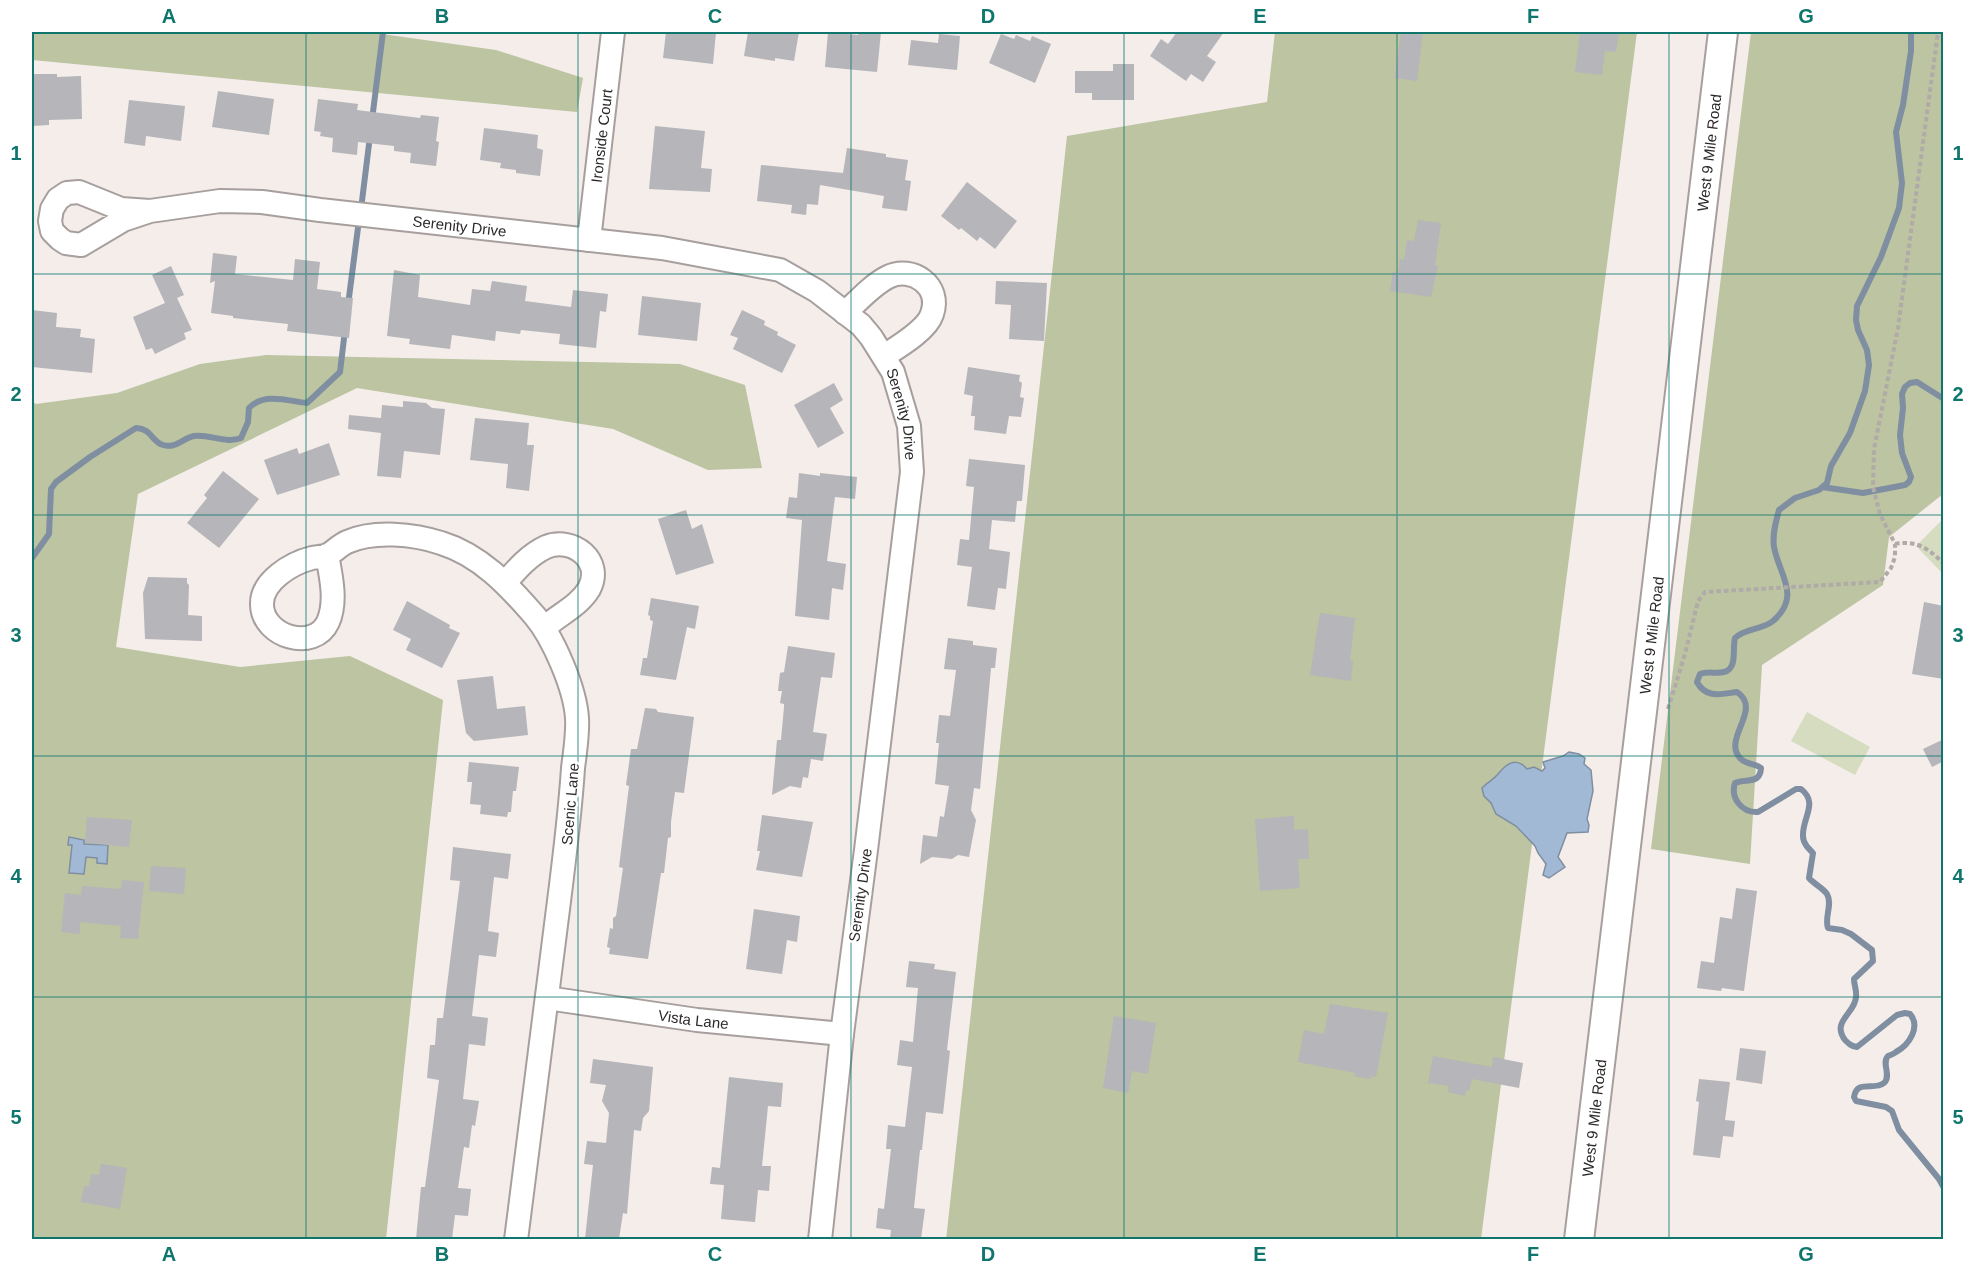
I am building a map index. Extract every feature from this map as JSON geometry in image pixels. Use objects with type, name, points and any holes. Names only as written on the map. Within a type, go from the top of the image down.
[{"type":"street","name":"Ironside Court","points":[[589,240],[613,32]]},
{"type":"street","name":"West 9 Mile Road","points":[[1579,1239],[1723,32]]},
{"type":"street","name":"Serenity Drive","points":[[150,212],[220,201],[261,202],[662,248],[780,270],[817,291],[845,313],[871,337],[884,356],[893,372],[909,426],[912,472],[842,1034],[820,1239]]},
{"type":"street","points":[[845,313],[872,289],[894,275],[912,274],[927,284],[934,301],[930,318],[922,328],[884,356]]},
{"type":"street","name":"Scenic Lane","points":[[327,555],[348,541],[387,535],[412,536],[442,543],[488,569],[505,583],[544,628],[557,651],[567,677],[577,716],[566,851],[516,1239]]},
{"type":"street","points":[[505,583],[526,560],[545,548],[558,544],[567,545],[585,554],[593,573],[588,591],[577,603],[544,628]]},
{"type":"street","name":"Vista Lane","points":[[547,998],[697,1020],[842,1034]]},
{"type":"path","points":[[1666,717],[1698,601],[1705,592],[1880,582],[1891,568],[1895,557],[1895,544],[1880,514],[1873,487],[1874,449],[1898,328],[1938,32]]},
{"type":"path","points":[[1895,544],[1907,542],[1920,544],[1944,564]]},
{"type":"green space","points":[[32,32],[368,32],[496,50],[583,78],[577,112],[32,60]]},
{"type":"green space","points":[[1275,32],[1637,32],[1481,1239],[946,1240],[1067,136],[1267,102]]},
{"type":"green space","points":[[1751,32],[1943,32],[1943,494],[1889,537],[1883,585],[1762,665],[1750,864],[1651,849]]},
{"type":"green space","points":[[266,355],[680,364],[745,385],[762,468],[708,470],[613,429],[357,388],[138,494],[116,647],[240,667],[350,656],[443,700],[386,1239],[32,1239],[32,401],[36,404],[117,393],[200,364]]},
{"type":"green space","points":[[1941,521],[1944,525],[1943,574],[1916,546]]},
{"type":"green space","points":[[1807,712],[1870,747],[1855,775],[1791,741]]},
{"type":"water","points":[[1569,752],[1585,758],[1584,764],[1591,770],[1593,791],[1587,819],[1588,832],[1567,833],[1558,857],[1565,867],[1549,878],[1543,875],[1546,864],[1535,846],[1516,826],[1496,814],[1491,803],[1484,796],[1482,788],[1511,763],[1519,763],[1527,769],[1534,767],[1542,771],[1545,768],[1543,762]]},
{"type":"water","points":[[69,837],[84,840],[84,844],[108,845],[107,864],[97,863],[97,858],[86,857],[84,874],[69,873],[72,845],[68,845]]},
{"type":"building","points":[[666,32],[716,32],[713,64],[663,58]]},
{"type":"building","points":[[748,32],[799,32],[794,61],[775,58],[775,61],[744,56]]},
{"type":"building","points":[[828,32],[858,35],[859,32],[881,32],[877,72],[825,67]]},
{"type":"building","points":[[1177,32],[1224,32],[1207,56],[1216,62],[1203,82],[1191,74],[1186,81],[1150,56],[1161,39],[1168,44]]},
{"type":"building","points":[[1401,32],[1423,32],[1417,81],[1395,78]]},
{"type":"building","points":[[1580,32],[1619,32],[1616,52],[1605,51],[1602,75],[1575,72]]},
{"type":"building","points":[[939,34],[960,36],[957,70],[908,65],[911,40],[938,43]]},
{"type":"building","points":[[1001,34],[1014,39],[1016,35],[1030,41],[1032,36],[1051,44],[1035,83],[989,63]]},
{"type":"building","points":[[1113,64],[1134,64],[1134,100],[1092,100],[1092,93],[1075,93],[1075,71],[1113,71]]},
{"type":"building","points":[[32,74],[57,74],[57,77],[81,76],[82,119],[49,120],[49,125],[32,126]]},
{"type":"building","points":[[218,91],[274,99],[269,135],[212,127]]},
{"type":"building","points":[[318,99],[358,104],[357,110],[420,118],[421,115],[439,117],[436,166],[410,163],[411,153],[394,151],[394,146],[358,142],[357,155],[332,152],[333,138],[320,136],[321,132],[314,131]]},
{"type":"building","points":[[129,100],[185,106],[181,141],[146,136],[145,146],[124,143]]},
{"type":"building","points":[[655,126],[705,131],[701,168],[712,169],[710,192],[649,189]]},
{"type":"building","points":[[484,128],[538,135],[537,148],[543,150],[540,176],[516,173],[516,170],[500,168],[501,163],[480,160]]},
{"type":"building","points":[[847,148],[908,160],[905,180],[911,181],[907,211],[882,208],[884,196],[820,185],[818,205],[807,204],[806,215],[791,213],[792,205],[757,201],[761,165],[843,173]]},
{"type":"building","points":[[967,182],[1017,221],[995,249],[980,237],[977,241],[961,228],[959,230],[941,216]]},
{"type":"building","points":[[1418,220],[1441,223],[1435,265],[1438,266],[1431,297],[1390,291],[1393,272],[1398,273],[1400,259],[1404,260],[1407,240],[1414,241]]},
{"type":"building","points":[[213,253],[237,256],[235,274],[293,280],[295,259],[320,262],[317,289],[341,292],[341,297],[353,298],[349,338],[287,331],[288,324],[233,318],[233,316],[211,313],[215,281],[210,283]]},
{"type":"building","points":[[171,266],[184,295],[177,298],[192,330],[184,333],[186,339],[155,354],[152,348],[146,350],[133,317],[165,303],[152,275]]},
{"type":"building","points":[[394,270],[420,275],[418,297],[470,305],[472,289],[490,291],[492,281],[527,286],[525,301],[571,307],[573,290],[608,294],[606,312],[600,311],[596,348],[559,344],[560,334],[521,330],[520,334],[496,331],[495,341],[452,335],[450,349],[409,344],[410,339],[387,336]]},
{"type":"building","points":[[996,281],[1047,283],[1044,341],[1009,339],[1011,305],[995,304]]},
{"type":"building","points":[[642,296],[701,303],[697,341],[638,335]]},
{"type":"building","points":[[32,310],[57,313],[56,327],[81,329],[80,337],[95,339],[92,373],[32,367]]},
{"type":"building","points":[[742,310],[765,321],[764,325],[796,345],[782,373],[733,349],[738,338],[730,335]]},
{"type":"building","points":[[968,367],[1020,375],[1019,381],[1022,383],[1020,397],[1024,398],[1021,417],[1009,416],[1006,434],[974,430],[975,416],[971,416],[973,396],[964,394]]},
{"type":"building","points":[[834,383],[843,400],[830,408],[844,433],[818,448],[794,405]]},
{"type":"building","points":[[403,401],[426,403],[432,408],[445,409],[440,455],[404,451],[401,478],[377,476],[381,433],[348,429],[349,415],[381,418],[382,405],[403,407]]},
{"type":"building","points":[[475,418],[529,423],[527,445],[534,445],[529,491],[506,488],[508,464],[470,460]]},
{"type":"building","points":[[329,443],[340,475],[277,495],[264,460],[297,448],[299,454]]},
{"type":"building","points":[[969,459],[1025,465],[1022,501],[1017,501],[1015,522],[992,520],[989,549],[1010,552],[1006,589],[998,588],[995,610],[967,606],[972,567],[957,565],[960,539],[969,540],[974,487],[966,486]]},
{"type":"building","points":[[223,471],[259,499],[219,548],[187,523],[207,498],[204,495]]},
{"type":"building","points":[[799,473],[857,477],[855,499],[835,497],[827,561],[846,564],[843,590],[832,588],[829,620],[795,616],[802,520],[786,518],[789,497],[797,498]]},
{"type":"building","points":[[686,510],[692,529],[702,524],[714,563],[676,575],[658,519]]},
{"type":"building","points":[[148,577],[187,578],[189,585],[188,615],[202,616],[202,641],[145,639],[143,593]]},
{"type":"building","points":[[651,598],[699,606],[695,629],[687,627],[676,680],[640,675],[643,658],[647,658],[653,621],[648,615]]},
{"type":"building","points":[[407,601],[460,633],[442,668],[406,650],[411,639],[393,630]]},
{"type":"building","points":[[1924,602],[1944,606],[1944,679],[1912,674]]},
{"type":"building","points":[[1320,613],[1355,618],[1350,660],[1353,661],[1351,681],[1310,675]]},
{"type":"building","points":[[948,638],[973,641],[973,645],[997,648],[995,668],[991,668],[980,789],[974,788],[971,810],[976,820],[969,857],[958,855],[952,859],[932,857],[920,864],[923,835],[937,837],[940,816],[944,817],[949,786],[935,784],[939,715],[950,716],[956,670],[944,669]]},
{"type":"building","points":[[788,646],[835,653],[832,678],[821,677],[813,732],[827,734],[823,761],[811,759],[808,778],[803,777],[801,788],[790,786],[772,795],[777,740],[781,740],[784,707],[784,704],[780,703],[782,691],[778,691],[780,673],[784,672]]},
{"type":"building","points":[[493,676],[497,709],[525,706],[528,735],[474,741],[466,733],[457,680]]},
{"type":"building","points":[[645,708],[694,717],[684,793],[675,792],[671,837],[668,838],[664,873],[661,873],[648,959],[609,954],[610,948],[607,947],[610,928],[613,929],[613,918],[616,916],[623,868],[619,867],[631,749],[637,749]]},
{"type":"building","points":[[1944,739],[1944,761],[1932,767],[1923,749]]},
{"type":"building","points":[[469,762],[519,767],[511,812],[508,812],[507,817],[480,814],[481,805],[470,804],[472,782],[467,782]]},
{"type":"building","points":[[762,815],[813,822],[802,877],[756,870],[760,851],[757,851]]},
{"type":"building","points":[[1294,816],[1294,830],[1308,829],[1309,859],[1298,859],[1300,888],[1260,891],[1255,819]]},
{"type":"building","points":[[87,817],[132,820],[129,847],[85,843]]},
{"type":"building","points":[[453,847],[511,854],[508,879],[494,877],[488,931],[499,933],[496,957],[479,955],[472,1016],[488,1018],[485,1046],[469,1044],[463,1099],[479,1101],[475,1126],[472,1125],[469,1148],[464,1147],[458,1188],[471,1189],[468,1216],[455,1215],[452,1239],[416,1239],[421,1187],[425,1187],[439,1080],[427,1078],[430,1045],[435,1045],[437,1018],[443,1018],[460,881],[450,880]]},
{"type":"building","points":[[151,866],[186,868],[184,894],[149,891]]},
{"type":"building","points":[[122,880],[144,882],[138,939],[120,938],[121,926],[80,922],[80,934],[61,932],[65,893],[81,895],[82,886],[121,889]]},
{"type":"building","points":[[1736,888],[1757,891],[1744,991],[1697,988],[1701,961],[1714,963],[1720,917],[1732,919]]},
{"type":"building","points":[[754,909],[800,916],[797,942],[787,940],[782,974],[746,969]]},
{"type":"building","points":[[909,961],[935,964],[934,969],[956,972],[947,1050],[950,1051],[943,1114],[926,1112],[922,1150],[920,1150],[914,1208],[925,1209],[921,1239],[890,1239],[891,1230],[876,1228],[878,1208],[884,1209],[891,1149],[886,1149],[888,1125],[905,1127],[912,1067],[897,1065],[900,1040],[913,1042],[918,988],[906,987]]},
{"type":"building","points":[[1330,1004],[1388,1013],[1376,1077],[1372,1076],[1370,1079],[1354,1076],[1355,1073],[1298,1062],[1304,1030],[1324,1034]]},
{"type":"building","points":[[1114,1016],[1156,1023],[1148,1074],[1132,1071],[1128,1093],[1103,1088]]},
{"type":"building","points":[[1740,1048],[1766,1051],[1762,1084],[1736,1080]]},
{"type":"building","points":[[1433,1056],[1492,1067],[1493,1057],[1523,1063],[1519,1088],[1472,1079],[1465,1096],[1448,1092],[1449,1086],[1428,1083]]},
{"type":"building","points":[[593,1059],[653,1067],[649,1111],[643,1118],[641,1131],[634,1130],[627,1214],[623,1213],[619,1239],[585,1239],[593,1165],[584,1164],[587,1141],[606,1143],[609,1113],[602,1101],[606,1085],[590,1083]]},
{"type":"building","points":[[729,1077],[783,1083],[781,1107],[768,1106],[762,1166],[771,1166],[769,1191],[758,1190],[755,1222],[721,1219],[724,1185],[710,1184],[712,1167],[720,1168]]},
{"type":"building","points":[[1699,1079],[1730,1082],[1725,1120],[1735,1121],[1733,1137],[1723,1136],[1720,1158],[1693,1155],[1699,1102],[1696,1101]]},
{"type":"building","points":[[101,1164],[127,1168],[120,1209],[81,1202],[84,1186],[89,1186],[91,1174],[99,1175]]},
{"type":"waterway","points":[[372,120],[383,32]]},
{"type":"waterway","points":[[1911,32],[1911,51],[1903,105],[1896,132],[1902,183],[1899,208],[1881,257],[1857,306],[1858,330],[1867,350],[1869,365],[1865,391],[1850,433],[1831,466],[1827,483],[1819,490],[1795,498],[1779,510],[1774,547],[1786,585],[1786,603],[1782,612],[1769,624],[1744,632],[1735,638],[1733,663],[1728,670],[1721,673],[1700,674],[1697,682],[1709,693],[1737,692],[1744,699],[1745,715],[1738,733],[1736,750],[1742,760],[1761,768],[1755,779],[1735,783],[1734,794],[1739,804],[1747,810],[1758,812],[1796,789],[1801,789],[1809,800],[1803,839],[1813,853],[1809,878],[1829,898],[1828,928],[1851,934],[1872,950],[1873,961],[1854,979],[1855,1003],[1842,1023],[1841,1033],[1848,1043],[1857,1047],[1897,1015],[1910,1014],[1914,1024],[1909,1040],[1901,1049],[1886,1059],[1887,1077],[1884,1083],[1859,1088],[1854,1097],[1856,1101],[1886,1107],[1892,1111],[1899,1130],[1944,1188]]},
{"type":"waterway","points":[[361,209],[370,136]]},
{"type":"waterway","points":[[348,305],[359,220]]},
{"type":"waterway","points":[[32,558],[49,534],[51,489],[56,482],[90,457],[136,428],[168,446],[194,436],[230,440],[241,438],[248,422],[249,408],[255,403],[269,399],[307,403],[340,372],[345,330]]},
{"type":"waterway","points":[[1822,487],[1863,493],[1905,485],[1911,477],[1902,453],[1900,435],[1902,394],[1905,387],[1917,382],[1944,399]]}]
